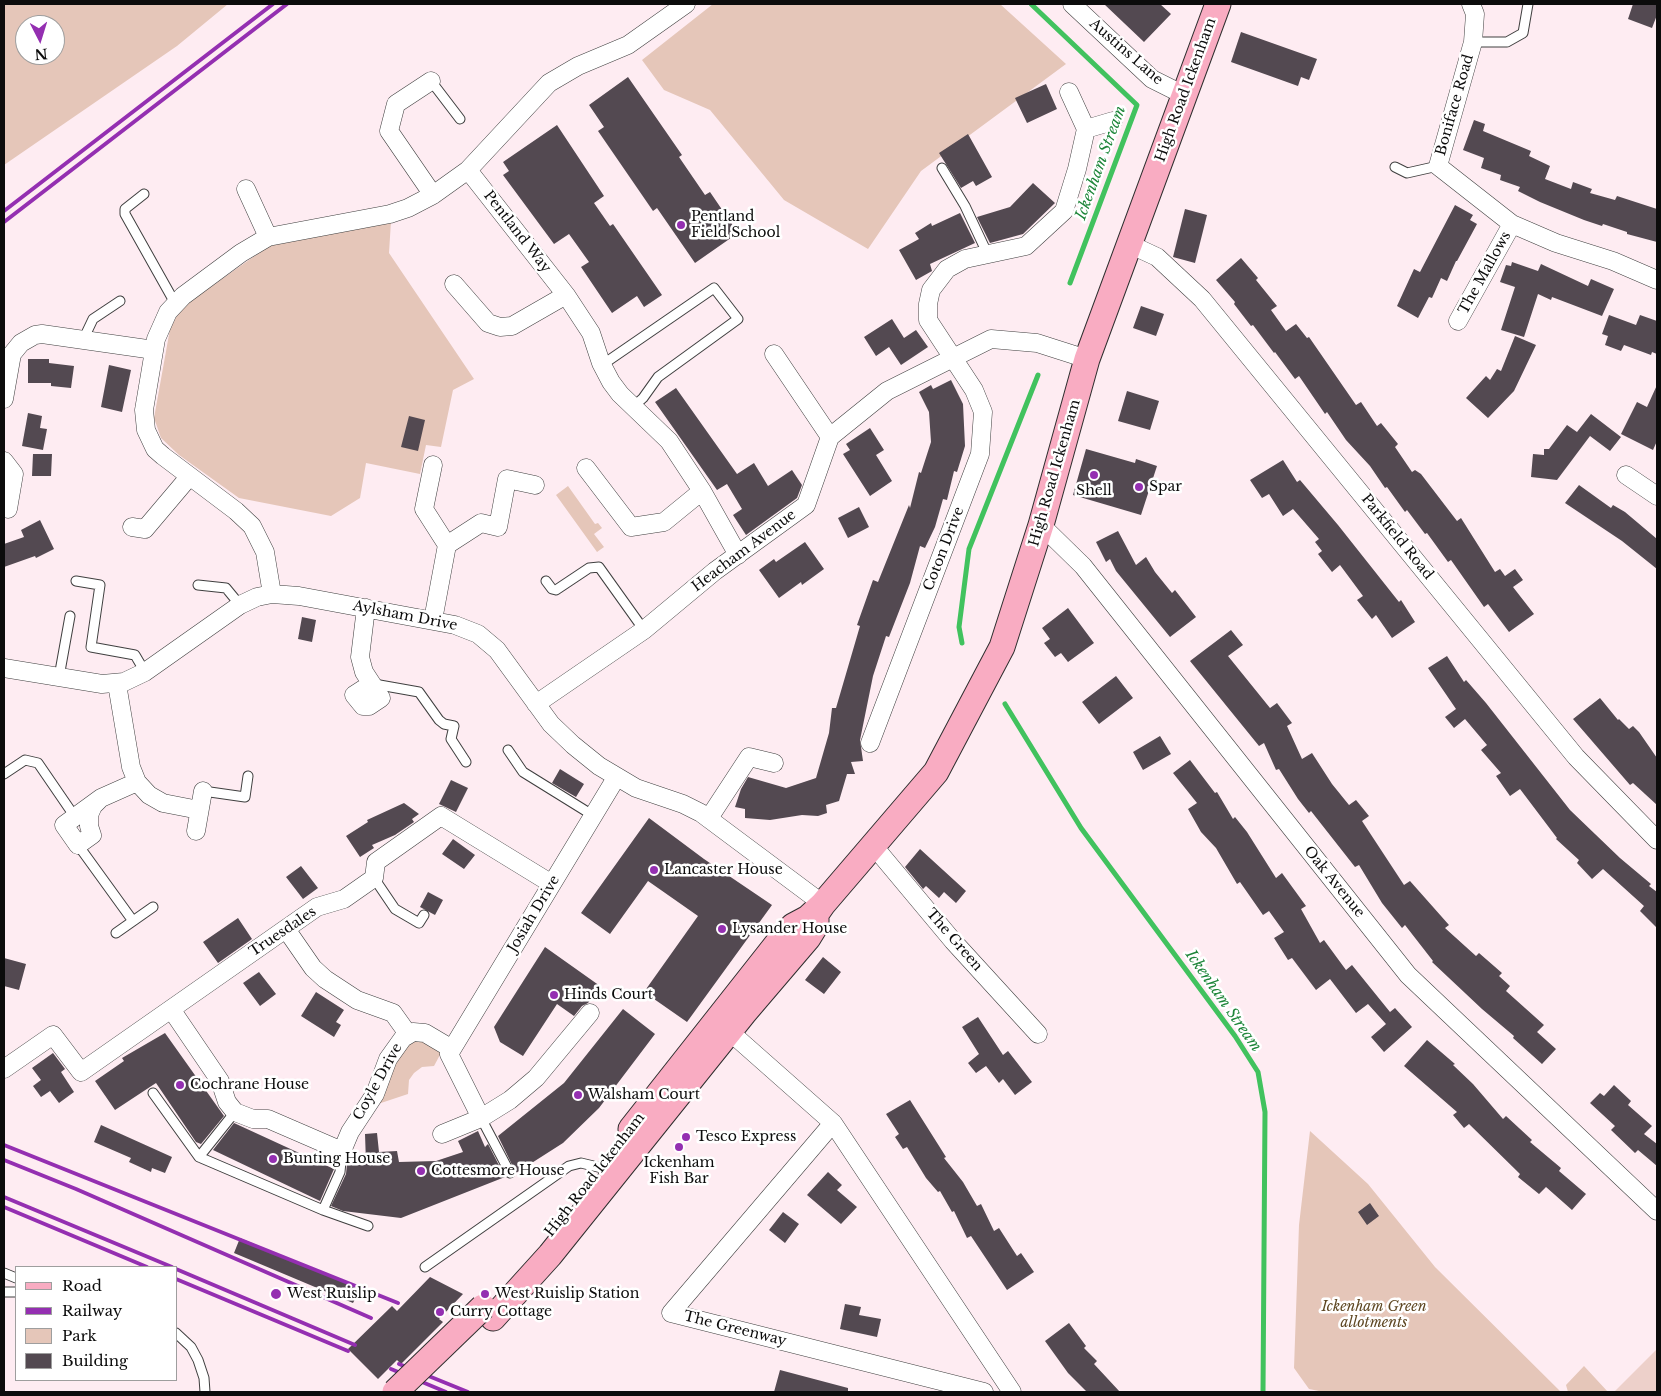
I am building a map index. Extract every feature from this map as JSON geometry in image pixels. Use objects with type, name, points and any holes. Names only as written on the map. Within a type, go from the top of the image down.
[{"type":"main road","name":"High Road Ickenham","points":[[419,1392],[488,1313],[539,1245],[602,1168],[723,1026],[808,938],[816,925],[816,914],[823,904],[872,844],[936,772],[1002,648],[1041,525],[1087,359],[1218,4]]},
{"type":"main road","name":"High Road Ickenham","points":[[395,1392],[488,1313],[550,1255],[723,1026]]},
{"type":"street","points":[[272,594],[265,552],[258,534],[236,511],[189,477],[155,449],[146,430],[144,410],[154,350],[163,320],[175,303],[240,253],[268,237],[390,214],[408,208],[434,195],[468,170],[549,83],[578,66],[628,45],[664,10],[686,4]]},
{"type":"street","name":"Austins Lane","points":[[1072,4],[1152,79],[1184,95]]},
{"type":"street","name":"Boniface Road","points":[[1471,4],[1475,14],[1473,42],[1438,166],[1512,224],[1556,244],[1613,260],[1657,280]]},
{"type":"street","points":[[430,81],[396,104],[389,131],[434,195]]},
{"type":"street","points":[[1069,92],[1086,129],[1113,121]]},
{"type":"street","name":"Coton Drive","points":[[870,743],[980,454],[983,412],[974,390],[928,320],[928,304],[931,290],[946,269],[965,259],[1026,246],[1064,211],[1077,169],[1086,129]]},
{"type":"street","name":"Pentland Way","points":[[468,170],[566,295],[591,333],[602,365],[620,394],[669,441],[702,491],[738,555]]},
{"type":"street","points":[[246,189],[268,237]]},
{"type":"street","name":"The Mallows","points":[[1458,321],[1512,224]]},
{"type":"street","name":"Parkfield Road","points":[[1129,244],[1157,257],[1202,299],[1576,757],[1657,840]]},
{"type":"street","points":[[454,284],[488,323],[500,327],[512,326],[566,295]]},
{"type":"street","points":[[4,399],[12,354],[21,342],[42,334],[154,350]]},
{"type":"street","points":[[774,354],[830,437],[886,391],[990,339],[1037,342],[1087,359]]},
{"type":"street","name":"Heacham Avenue","points":[[536,704],[644,630],[738,555],[806,505],[830,437]]},
{"type":"street","points":[[4,461],[14,474],[8,509]]},
{"type":"street","points":[[433,465],[424,509],[448,545]]},
{"type":"street","points":[[586,468],[631,527],[664,522],[702,491]]},
{"type":"street","points":[[1626,475],[1657,496]]},
{"type":"street","points":[[132,527],[145,529],[189,477]]},
{"type":"street","points":[[433,620],[448,545],[481,523],[498,527],[507,479],[536,485]]},
{"type":"street","name":"Oak Avenue","points":[[1041,525],[1083,566],[1408,975],[1657,1211]]},
{"type":"street","name":"Aylsham Drive","points":[[4,668],[102,684],[117,684],[132,680],[240,605],[257,597],[272,594],[299,596],[433,620],[468,629],[488,641],[505,658],[536,704],[562,736],[616,778],[644,791],[683,804],[709,818],[823,904]]},
{"type":"street","points":[[366,608],[360,657],[364,672],[371,684]]},
{"type":"street","points":[[117,684],[131,767],[137,782],[149,795],[163,803],[199,810]]},
{"type":"street","points":[[709,818],[749,757],[774,763]]},
{"type":"street","name":"Josiah Drive","points":[[452,1049],[616,778]]},
{"type":"street","points":[[102,798],[93,806],[89,815],[89,826],[92,835],[78,845],[64,825],[102,798],[137,782]]},
{"type":"street","points":[[196,831],[203,790]]},
{"type":"street","points":[[374,878],[376,862],[441,816],[552,884]]},
{"type":"street","name":"The Green","points":[[872,844],[953,941],[1038,1034]]},
{"type":"street","name":"Truesdales","points":[[4,1069],[53,1034],[81,1072],[317,907],[344,899],[374,878]]},
{"type":"street","points":[[286,929],[318,974],[357,1000],[393,1013],[408,1034]]},
{"type":"street","points":[[171,1009],[220,1081],[227,1102],[235,1112],[253,1119],[268,1119],[342,1151]]},
{"type":"street","points":[[442,1134],[481,1118],[510,1100],[536,1078],[590,1013]]},
{"type":"street","points":[[723,1026],[833,1123],[1012,1392]]},
{"type":"street","name":"Coyle Drive","points":[[342,1151],[350,1132],[375,1094],[388,1059],[408,1034],[425,1033],[452,1049]]},
{"type":"street","points":[[452,1049],[449,1054],[481,1118]]},
{"type":"street","name":"The Greenway","points":[[833,1123],[670,1313],[984,1392]]},
{"type":"lane","points":[[1473,42],[1507,42],[1522,33],[1528,4]]},
{"type":"lane","points":[[430,81],[460,119]]},
{"type":"lane","points":[[1395,166],[1407,173],[1438,166]]},
{"type":"lane","points":[[942,168],[965,206],[988,255]]},
{"type":"lane","points":[[144,194],[125,209],[125,214],[175,303]]},
{"type":"lane","points":[[602,365],[714,288],[738,320],[658,377],[644,398],[634,406]]},
{"type":"lane","points":[[83,340],[93,320],[120,301]]},
{"type":"lane","points":[[546,581],[552,589],[556,590],[589,568],[599,567],[644,630]]},
{"type":"lane","points":[[76,581],[100,585],[91,647],[135,655],[145,672]]},
{"type":"lane","points":[[198,585],[226,588],[240,605]]},
{"type":"lane","points":[[59,677],[70,616]]},
{"type":"lane","points":[[371,684],[419,692],[444,724],[454,726],[452,739],[466,762]]},
{"type":"lane","points":[[508,750],[523,772],[594,816]]},
{"type":"lane","points":[[4,774],[25,760],[38,763],[75,817]]},
{"type":"lane","points":[[203,790],[245,797],[248,776]]},
{"type":"lane","points":[[78,845],[133,921]]},
{"type":"lane","points":[[374,878],[395,909],[419,923],[424,915]]},
{"type":"lane","points":[[116,933],[153,908]]},
{"type":"lane","points":[[152,1094],[199,1157],[323,1210],[368,1226]]},
{"type":"lane","points":[[199,1157],[235,1112]]},
{"type":"lane","points":[[481,1118],[510,1172]]},
{"type":"lane","points":[[323,1210],[340,1172],[342,1151]]},
{"type":"lane","points":[[426,1268],[569,1166],[580,1162],[602,1168]]},
{"type":"lane","points":[[178,1335],[186,1341],[198,1360],[204,1378],[205,1392]]},
{"type":"green space","points":[[4,4],[228,4],[177,46],[4,165]]},
{"type":"green space","points":[[713,4],[1000,4],[1066,64],[921,171],[868,249],[784,200],[710,110],[664,90],[642,60]]},
{"type":"green space","points":[[391,221],[389,253],[474,379],[453,390],[441,447],[426,445],[420,474],[366,463],[360,498],[331,516],[239,498],[179,455],[161,438],[154,418],[170,329],[178,313],[189,302],[276,241]]},
{"type":"green space","points":[[568,486],[595,524],[598,523],[602,528],[594,534],[604,547],[597,552],[556,495]]},
{"type":"green space","points":[[423,1039],[441,1053],[434,1066],[422,1067],[414,1073],[409,1080],[408,1094],[378,1104],[395,1055],[409,1041]]},
{"type":"green space","name":"Ickenham Green allotments","points":[[1310,1131],[1368,1184],[1435,1267],[1561,1392],[1324,1392],[1309,1389],[1294,1368],[1299,1225]]},
{"type":"green space","points":[[1584,1366],[1608,1392],[1568,1392],[1566,1385]]},
{"type":"shaded area","points":[[1657,1349],[1657,1392],[1614,1392]]},
{"type":"building","points":[[1104,4],[1160,4],[1171,14],[1144,42]]},
{"type":"building","points":[[1633,4],[1657,4],[1657,15],[1652,28],[1628,19]]},
{"type":"building","points":[[1241,32],[1317,59],[1309,80],[1301,77],[1298,86],[1231,62]]},
{"type":"building","points":[[628,77],[682,155],[679,157],[705,195],[710,192],[738,233],[695,263],[657,208],[653,211],[598,131],[604,127],[589,105]]},
{"type":"building","points":[[1046,84],[1057,109],[1027,123],[1015,98]]},
{"type":"building","points":[[1474,120],[1485,124],[1483,131],[1531,151],[1529,156],[1550,166],[1545,179],[1571,189],[1573,182],[1592,189],[1590,193],[1615,200],[1617,196],[1657,209],[1657,242],[1627,234],[1627,232],[1603,224],[1602,226],[1584,220],[1540,202],[1518,191],[1520,187],[1500,180],[1501,175],[1481,168],[1484,158],[1463,150]]},
{"type":"building","points":[[557,125],[604,196],[594,203],[610,226],[613,224],[662,295],[644,307],[637,296],[612,313],[581,267],[589,262],[569,234],[554,244],[503,175],[509,171],[503,162]]},
{"type":"building","points":[[968,134],[992,177],[976,186],[973,181],[961,188],[939,153]]},
{"type":"building","points":[[1033,183],[1055,203],[1023,234],[990,243],[977,217],[1010,207]]},
{"type":"building","points":[[1455,205],[1473,215],[1470,220],[1477,224],[1447,281],[1441,278],[1432,298],[1429,297],[1418,318],[1397,306],[1414,269],[1420,272]]},
{"type":"building","points":[[1185,209],[1207,215],[1195,263],[1173,257]]},
{"type":"building","points":[[960,213],[975,243],[930,264],[932,271],[916,280],[899,250],[919,239],[915,233],[931,223],[932,226]]},
{"type":"building","points":[[1241,258],[1258,278],[1256,280],[1277,306],[1271,310],[1286,331],[1296,324],[1307,338],[1309,337],[1356,405],[1361,402],[1377,426],[1381,423],[1398,444],[1395,447],[1412,472],[1415,470],[1421,474],[1457,521],[1461,518],[1495,572],[1500,569],[1505,576],[1515,569],[1523,580],[1513,587],[1534,614],[1509,632],[1488,604],[1484,607],[1451,560],[1448,562],[1427,533],[1425,534],[1407,510],[1405,512],[1387,487],[1385,488],[1370,466],[1346,440],[1327,412],[1325,414],[1299,376],[1295,379],[1253,325],[1251,326],[1234,304],[1235,302],[1216,280]]},
{"type":"building","points":[[1512,262],[1538,271],[1541,264],[1588,286],[1591,279],[1614,289],[1602,316],[1552,297],[1551,300],[1538,294],[1524,337],[1501,330],[1515,287],[1500,282],[1506,265],[1511,266]]},
{"type":"building","points":[[1141,306],[1164,314],[1156,336],[1133,328]]},
{"type":"building","points":[[1609,315],[1636,325],[1640,315],[1657,321],[1657,354],[1652,352],[1651,355],[1624,345],[1621,351],[1605,345],[1608,336],[1602,334]]},
{"type":"building","points":[[892,319],[904,338],[916,330],[928,347],[901,365],[889,347],[876,356],[864,337]]},
{"type":"building","points":[[1515,336],[1536,345],[1514,391],[1488,418],[1466,398],[1486,376],[1490,380],[1497,369],[1501,371]]},
{"type":"building","points":[[28,359],[49,359],[49,363],[74,366],[71,388],[51,386],[51,383],[28,383]]},
{"type":"building","points":[[109,365],[131,370],[122,412],[101,407]]},
{"type":"building","points":[[951,380],[963,404],[965,446],[957,472],[954,471],[947,500],[943,499],[935,527],[925,548],[920,546],[910,583],[889,637],[886,636],[873,676],[860,740],[863,761],[851,762],[855,774],[847,774],[839,801],[826,805],[827,813],[818,816],[802,815],[770,820],[745,818],[745,809],[735,807],[741,789],[748,777],[786,788],[816,778],[829,733],[832,708],[836,708],[860,626],[857,625],[873,580],[878,582],[909,505],[910,508],[919,472],[921,473],[931,442],[929,412],[919,392],[931,385],[933,389]]},
{"type":"building","points":[[1657,385],[1657,441],[1653,450],[1621,434],[1637,402],[1647,407]]},
{"type":"building","points":[[676,388],[737,474],[754,463],[768,486],[792,470],[802,485],[797,498],[746,535],[733,515],[742,509],[727,484],[717,490],[655,402]]},
{"type":"building","points":[[1127,391],[1159,401],[1150,430],[1118,421]]},
{"type":"building","points":[[28,413],[42,416],[40,428],[47,429],[43,450],[22,446]]},
{"type":"building","points":[[1591,414],[1621,437],[1610,451],[1590,436],[1557,480],[1531,477],[1533,454],[1544,455],[1544,449],[1549,449],[1567,425],[1577,432]]},
{"type":"building","points":[[409,416],[425,420],[418,451],[401,447]]},
{"type":"building","points":[[870,428],[884,450],[876,455],[892,481],[870,496],[843,454],[850,450],[846,444]]},
{"type":"building","points":[[1086,449],[1135,463],[1136,459],[1157,466],[1141,515],[1073,495]]},
{"type":"building","points":[[33,454],[52,454],[51,476],[32,476]]},
{"type":"building","points":[[1283,460],[1297,482],[1300,480],[1399,602],[1401,600],[1415,622],[1392,638],[1376,615],[1372,619],[1357,600],[1363,596],[1340,565],[1332,572],[1318,554],[1322,551],[1315,542],[1319,539],[1293,509],[1283,516],[1269,494],[1262,498],[1250,480]]},
{"type":"building","points":[[1579,485],[1611,508],[1613,505],[1625,512],[1657,539],[1657,569],[1622,541],[1565,503]]},
{"type":"building","points":[[859,507],[869,527],[848,538],[838,518]]},
{"type":"building","points":[[40,520],[54,549],[36,558],[35,556],[4,567],[4,544],[24,537],[21,530]]},
{"type":"building","points":[[1118,531],[1136,565],[1146,557],[1172,593],[1175,590],[1196,617],[1170,637],[1116,571],[1110,559],[1106,562],[1096,542]]},
{"type":"building","points":[[805,542],[824,569],[802,585],[801,582],[779,598],[759,570],[774,559],[776,562]]},
{"type":"building","points":[[1068,608],[1094,643],[1068,662],[1061,653],[1055,657],[1044,643],[1050,639],[1042,628]]},
{"type":"building","points":[[302,617],[316,620],[312,642],[298,639]]},
{"type":"building","points":[[1231,630],[1243,645],[1228,656],[1270,708],[1277,703],[1292,723],[1287,726],[1302,759],[1312,753],[1332,784],[1349,805],[1356,800],[1369,816],[1362,821],[1404,885],[1410,881],[1449,925],[1445,928],[1476,956],[1479,953],[1502,973],[1499,976],[1510,986],[1506,991],[1544,1025],[1537,1032],[1556,1049],[1542,1064],[1432,962],[1405,925],[1402,928],[1382,903],[1359,865],[1355,867],[1311,811],[1309,813],[1298,799],[1279,769],[1276,770],[1264,743],[1259,746],[1190,661]]},
{"type":"building","points":[[1447,656],[1464,682],[1466,680],[1486,703],[1570,810],[1620,858],[1651,884],[1649,886],[1657,892],[1657,928],[1640,911],[1644,906],[1603,869],[1592,879],[1577,863],[1579,860],[1556,839],[1520,789],[1510,796],[1496,776],[1501,773],[1481,750],[1487,745],[1465,719],[1454,728],[1445,717],[1456,709],[1428,668]]},
{"type":"building","points":[[1116,676],[1133,698],[1099,724],[1082,702]]},
{"type":"building","points":[[1600,698],[1618,720],[1629,729],[1633,726],[1639,732],[1657,758],[1657,805],[1633,783],[1630,785],[1573,719]]},
{"type":"building","points":[[1160,736],[1171,754],[1143,770],[1133,752]]},
{"type":"building","points":[[1190,760],[1215,793],[1217,792],[1233,819],[1235,817],[1247,832],[1276,878],[1282,873],[1306,906],[1301,909],[1320,943],[1324,940],[1346,970],[1352,965],[1390,1012],[1395,1008],[1412,1027],[1384,1052],[1371,1037],[1386,1024],[1368,1004],[1356,1013],[1330,979],[1316,990],[1292,958],[1288,960],[1274,938],[1284,932],[1269,911],[1263,915],[1240,882],[1237,884],[1216,848],[1201,832],[1188,809],[1197,803],[1173,773]]},
{"type":"building","points":[[560,769],[584,784],[576,797],[552,783]]},
{"type":"building","points":[[451,780],[468,788],[456,812],[439,804]]},
{"type":"building","points":[[404,803],[419,814],[412,819],[414,822],[395,835],[372,845],[374,848],[360,857],[346,836],[368,822],[367,820]]},
{"type":"building","name":"Lysander House","points":[[649,818],[704,859],[772,905],[687,1022],[644,992],[698,916],[648,881],[610,934],[581,913]]},
{"type":"building","points":[[453,839],[475,855],[464,869],[442,854]]},
{"type":"building","points":[[920,849],[966,891],[956,903],[944,892],[939,898],[926,886],[923,889],[905,867]]},
{"type":"building","points":[[301,866],[318,888],[303,899],[286,877]]},
{"type":"building","points":[[428,892],[443,900],[435,915],[420,907]]},
{"type":"building","points":[[238,918],[252,939],[218,963],[203,942]]},
{"type":"building","name":"Hinds Court","points":[[545,947],[600,986],[588,1003],[582,1006],[574,1016],[557,1004],[523,1056],[500,1042],[494,1027]]},
{"type":"building","points":[[823,957],[841,972],[824,994],[805,980]]},
{"type":"building","points":[[4,958],[26,964],[19,990],[4,986]]},
{"type":"building","points":[[259,972],[276,994],[260,1006],[243,983]]},
{"type":"building","points":[[316,992],[344,1010],[336,1022],[341,1025],[334,1037],[301,1016]]},
{"type":"building","name":"Walsham Court","points":[[623,1009],[655,1034],[599,1108],[563,1143],[516,1173],[498,1136],[564,1083]]},
{"type":"building","points":[[978,1017],[1003,1055],[1008,1051],[1032,1082],[1015,1095],[1003,1079],[999,1083],[986,1066],[976,1073],[968,1063],[979,1054],[962,1027]]},
{"type":"building","name":"Cochrane House","points":[[165,1033],[224,1116],[201,1144],[196,1142],[156,1083],[115,1110],[95,1081],[124,1061],[122,1058]]},
{"type":"building","points":[[1427,1040],[1455,1064],[1453,1065],[1473,1084],[1503,1119],[1506,1116],[1532,1140],[1530,1142],[1561,1168],[1559,1171],[1586,1194],[1572,1210],[1546,1187],[1539,1194],[1518,1177],[1520,1174],[1469,1124],[1464,1128],[1453,1115],[1457,1112],[1404,1066]]},
{"type":"building","points":[[53,1053],[65,1069],[61,1072],[74,1092],[59,1103],[50,1091],[41,1097],[33,1086],[41,1080],[32,1068]]},
{"type":"building","points":[[1614,1085],[1631,1101],[1628,1105],[1652,1126],[1644,1134],[1657,1144],[1657,1166],[1638,1150],[1635,1153],[1611,1130],[1615,1126],[1590,1103],[1600,1093],[1604,1096]]},
{"type":"building","points":[[910,1100],[946,1157],[944,1158],[963,1182],[977,1206],[981,1204],[994,1231],[999,1228],[1017,1256],[1021,1253],[1034,1272],[1007,1290],[971,1236],[967,1238],[954,1211],[952,1212],[940,1191],[938,1192],[926,1178],[907,1147],[903,1149],[895,1137],[899,1134],[886,1114]]},
{"type":"building","name":"Bunting House","points":[[234,1123],[334,1169],[320,1201],[213,1150]]},
{"type":"building","points":[[101,1125],[172,1157],[165,1173],[152,1168],[151,1172],[129,1162],[131,1158],[94,1142]]},
{"type":"building","name":"Cottesmore House","points":[[478,1131],[485,1147],[488,1144],[505,1177],[401,1218],[343,1211],[331,1206],[346,1174],[347,1164],[366,1163],[365,1134],[377,1133],[379,1152],[397,1151],[399,1162],[436,1161],[463,1152],[458,1141]]},
{"type":"building","points":[[828,1172],[842,1185],[837,1190],[857,1207],[841,1224],[807,1195]]},
{"type":"building","points":[[1370,1203],[1379,1216],[1367,1225],[1358,1212]]},
{"type":"building","points":[[783,1212],[799,1224],[785,1243],[769,1230]]},
{"type":"building","points":[[240,1238],[360,1289],[353,1303],[234,1253]]},
{"type":"building","name":"West Ruislip","points":[[430,1277],[463,1294],[439,1319],[443,1322],[401,1364],[397,1360],[378,1379],[348,1349],[392,1306],[397,1311]]},
{"type":"building","points":[[845,1304],[861,1307],[859,1315],[881,1319],[877,1337],[840,1329]]},
{"type":"building","points":[[1069,1323],[1086,1346],[1084,1348],[1097,1361],[1094,1364],[1120,1392],[1087,1392],[1068,1373],[1045,1341]]},
{"type":"building","points":[[780,1370],[848,1388],[848,1392],[774,1392]]},
{"type":"waterway","name":"Ickenham Stream","points":[[1031,4],[1137,105],[1070,283]]},
{"type":"waterway","name":"Ickenham Stream","points":[[962,643],[959,627],[969,549],[1038,375]]},
{"type":"waterway","name":"Ickenham Stream","points":[[1005,704],[1081,828],[1235,1036],[1258,1072],[1265,1112],[1263,1392]]},
{"type":"railway","points":[[4,211],[273,4]]},
{"type":"railway","points":[[4,222],[287,4]]},
{"type":"railway","points":[[4,1145],[398,1303]]},
{"type":"railway","points":[[4,1160],[76,1189],[371,1318]]},
{"type":"railway","points":[[4,1197],[170,1266]]},
{"type":"railway","points":[[4,1207],[145,1266]]},
{"type":"railway","points":[[178,1270],[355,1345]]},
{"type":"railway","points":[[178,1280],[348,1351]]},
{"type":"railway","points":[[399,1364],[468,1392]]},
{"type":"railway","points":[[391,1369],[446,1392]]},
{"type":"place","name":"Pentland Field School","points":[[681,225]]},
{"type":"place","name":"Shell","points":[[1094,475]]},
{"type":"place","name":"Spar","points":[[1139,487]]},
{"type":"place","name":"Lancaster House","points":[[654,870]]},
{"type":"place","name":"Lysander House","points":[[722,929]]},
{"type":"place","name":"Hinds Court","points":[[554,995]]},
{"type":"place","name":"Cochrane House","points":[[180,1085]]},
{"type":"place","name":"Walsham Court","points":[[578,1095]]},
{"type":"place","name":"Tesco Express","points":[[686,1137]]},
{"type":"place","name":"Ickenham Fish Bar","points":[[679,1147]]},
{"type":"place","name":"Bunting House","points":[[273,1159]]},
{"type":"place","name":"Cottesmore House","points":[[421,1171]]},
{"type":"place","name":"West Ruislip","points":[[276,1294]]},
{"type":"place","name":"West Ruislip Station","points":[[485,1294]]},
{"type":"place","name":"Curry Cottage","points":[[440,1312]]}]
